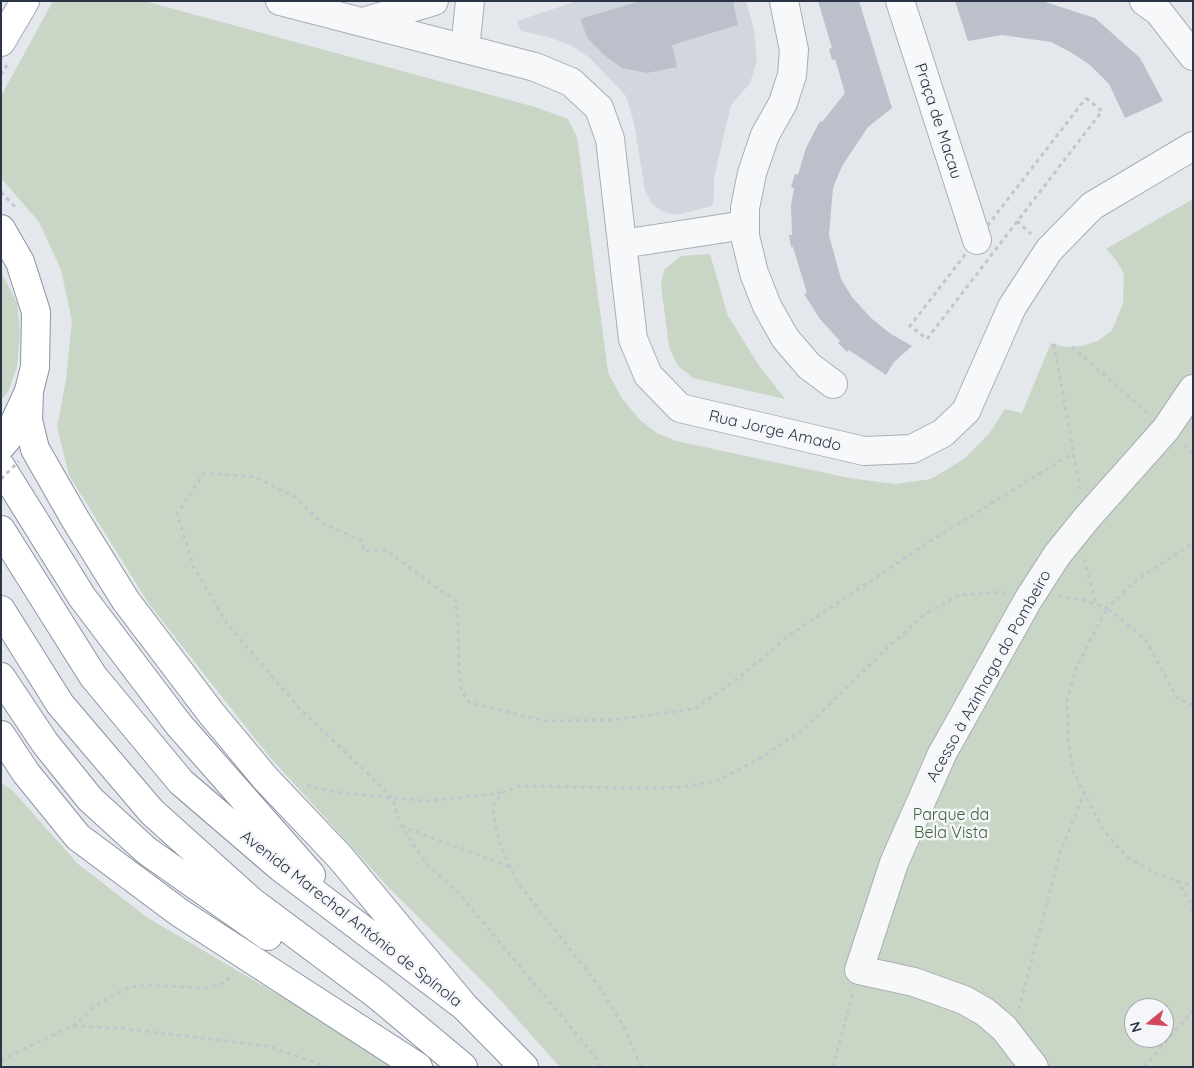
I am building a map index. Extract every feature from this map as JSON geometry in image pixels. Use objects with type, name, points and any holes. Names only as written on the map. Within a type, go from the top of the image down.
[{"type":"main road","points":[[1,42],[25,1]]},
{"type":"main road","points":[[1,230],[20,262],[36,312],[35,367],[7,453],[82,597],[179,725],[346,916]]},
{"type":"main road","points":[[29,390],[28,420],[35,449],[74,519],[126,601],[217,720],[266,778],[340,857],[464,1006]]},
{"type":"main road","name":"Avenida Marechal António de Spínola","points":[[1,530],[93,676],[181,782],[280,867],[464,1006],[524,1067]]},
{"type":"main road","points":[[1,610],[60,704],[152,812],[251,901],[377,994],[463,1067]]},
{"type":"main road","points":[[1,677],[65,769],[90,799],[115,824],[147,851],[378,1016],[444,1067]]},
{"type":"main road","points":[[1,735],[26,773],[78,837],[180,913],[418,1067]]},
{"type":"street","name":"Rua Jorge Amado","points":[[280,1],[535,67],[572,82],[599,108],[610,139],[633,339],[648,375],[680,408],[864,451],[912,449],[943,434],[966,411],[1012,307],[1049,250],[1092,206],[1193,146]]},
{"type":"street","points":[[363,22],[434,1]]},
{"type":"street","points":[[465,49],[470,1]]},
{"type":"street","points":[[784,1],[794,50],[792,75],[783,103],[764,136],[752,172],[745,208],[745,236],[754,272],[767,306],[785,338],[809,366],[833,384]]},
{"type":"street","name":"Praça de Macau","points":[[900,1],[977,240]]},
{"type":"street","points":[[1144,1],[1158,11],[1193,56]]},
{"type":"street","points":[[622,244],[745,225]]},
{"type":"street","name":"Acesso à Azinhaga do Pombeiro","points":[[859,970],[894,863],[942,754],[1032,594],[1057,556],[1086,519],[1166,429],[1193,389]]},
{"type":"street","points":[[859,970],[914,982],[964,1000],[985,1012],[1012,1036],[1034,1067]]},
{"type":"path","points":[[1086,98],[1102,111],[927,339],[910,326],[977,240],[1086,98]]},
{"type":"path","points":[[1054,344],[1086,519],[1082,545],[1088,579],[1096,604]]},
{"type":"path","points":[[1072,346],[1193,453]]},
{"type":"path","points":[[1,479],[7,453]]},
{"type":"path","points":[[601,1067],[594,1055],[461,896],[427,864],[400,826],[393,798],[299,708],[228,624],[194,568],[177,514],[204,473],[255,477],[295,497],[322,523],[362,541],[364,551],[386,550],[441,592],[455,598],[458,620],[458,673],[462,692],[470,703],[546,721],[602,720],[696,709],[737,679],[791,634],[932,540],[1073,453]]},
{"type":"path","points":[[1193,543],[1138,579],[1107,608],[1077,666],[1067,700],[1068,738],[1073,771],[1104,830],[1128,858],[1157,874],[1193,886]]},
{"type":"path","points":[[300,783],[335,792],[425,801],[502,793],[518,786],[663,788],[682,787],[717,780],[759,759],[805,728],[886,649],[926,614],[960,595],[995,591],[1056,596],[1107,608],[1145,639],[1177,698],[1193,705]]},
{"type":"path","points":[[502,793],[493,806],[495,825],[511,867],[530,899],[599,986],[623,1024],[641,1067]]},
{"type":"path","points":[[1012,1036],[1060,853],[1084,794]]},
{"type":"path","points":[[400,826],[511,867]]},
{"type":"path","points":[[1175,880],[1190,900],[1193,915]]},
{"type":"path","points":[[1,1060],[72,1026],[95,1006],[126,988],[147,986],[205,988],[224,983],[250,957]]},
{"type":"path","points":[[833,1067],[859,970]]},
{"type":"path","points":[[1144,1067],[1193,1010]]},
{"type":"path","points":[[72,1026],[119,1028],[267,1046],[328,1067]]},
{"type":"shaded area","points":[[577,1],[746,1],[754,30],[757,60],[750,83],[731,105],[714,177],[712,206],[677,215],[664,212],[652,204],[645,190],[634,123],[626,96],[590,58],[572,46],[549,37],[521,31],[517,21]]},
{"type":"green space","name":"Parque da Bela Vista","points":[[53,1],[144,1],[535,107],[568,119],[577,137],[608,372],[621,397],[640,420],[657,433],[676,441],[849,478],[895,484],[931,479],[964,459],[989,434],[1005,409],[1022,413],[1051,343],[1065,347],[1082,346],[1098,341],[1112,330],[1123,304],[1124,274],[1116,260],[1106,249],[1193,199],[1193,1067],[560,1067],[493,992],[391,890],[268,755],[149,604],[69,475],[57,427],[66,380],[72,321],[61,270],[39,222],[1,178],[1,96]]},
{"type":"green space","points":[[710,254],[728,316],[758,364],[785,399],[693,378],[678,366],[669,347],[661,285],[664,270],[681,256]]},
{"type":"green space","points":[[1,272],[17,303],[20,333],[17,367],[8,392],[1,400]]},
{"type":"green space","points":[[1,783],[12,790],[78,864],[148,918],[308,1012],[394,1067],[1,1067]]},
{"type":"building","points":[[640,1],[733,1],[738,25],[672,45],[677,67],[647,73],[622,68],[604,55],[588,39],[580,19]]},
{"type":"building","points":[[818,1],[859,1],[892,108],[868,127],[842,166],[833,188],[829,235],[841,279],[852,297],[871,318],[891,334],[912,346],[894,362],[886,375],[849,350],[847,352],[838,343],[840,341],[820,319],[804,294],[807,293],[793,247],[791,247],[789,235],[792,235],[791,205],[794,188],[791,187],[795,174],[798,175],[806,148],[820,121],[822,122],[845,93],[835,59],[832,60],[829,49],[832,48]]},
{"type":"building","points":[[955,1],[1042,1],[1095,18],[1140,58],[1163,101],[1125,118],[1109,84],[1090,65],[1051,42],[1002,35],[968,41]]}]
